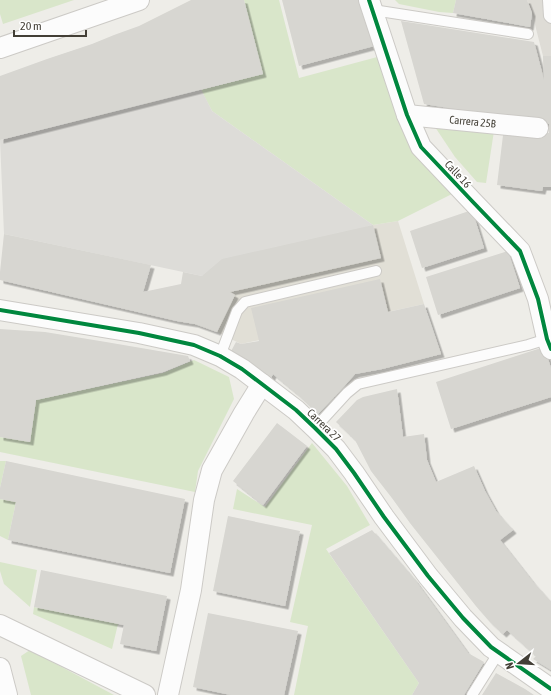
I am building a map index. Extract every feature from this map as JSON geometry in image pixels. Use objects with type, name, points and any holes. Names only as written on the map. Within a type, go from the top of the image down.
[{"type":"street","points":[[0,48],[138,0]]},
{"type":"street","name":"Calle 16","points":[[371,5],[407,115],[420,147],[520,252],[538,299],[549,344]]},
{"type":"street","name":"Carrera 25B","points":[[407,115],[538,128]]},
{"type":"street","name":"Carrera 27","points":[[0,310],[139,333],[194,345],[220,356],[242,369],[296,410],[336,449],[428,576],[463,618],[491,647],[551,688]]},
{"type":"street","points":[[168,695],[191,590],[204,500],[212,470],[262,384]]},
{"type":"street","points":[[0,625],[145,695]]},
{"type":"lane","points":[[548,0],[549,16],[551,18]]},
{"type":"lane","points":[[371,5],[528,34]]},
{"type":"lane","points":[[220,356],[236,311],[245,302],[376,271]]},
{"type":"lane","points":[[315,428],[346,392],[358,384],[528,345],[549,344]]},
{"type":"lane","points":[[472,695],[499,652]]},
{"type":"shaded area","points":[[527,0],[551,0],[551,133],[549,133],[543,56],[532,13]]},
{"type":"shaded area","points":[[201,89],[212,111],[373,225],[202,276],[4,234],[0,140]]},
{"type":"shaded area","points":[[398,221],[424,304],[241,344],[217,332],[195,324],[199,300],[373,225]]},
{"type":"green space","points":[[0,0],[74,0],[3,24],[0,14]]},
{"type":"green space","points":[[244,0],[279,0],[299,78],[381,56],[454,193],[398,221],[373,225],[212,111],[201,90],[263,74]]},
{"type":"green space","points":[[395,0],[456,0],[453,13],[439,12],[399,4]]},
{"type":"green space","points":[[433,124],[494,131],[486,183],[477,182],[455,157]]},
{"type":"green space","points":[[194,360],[229,377],[234,399],[198,471],[195,492],[0,452],[0,437],[30,442],[36,400],[163,373]]},
{"type":"green space","points":[[312,443],[347,486],[370,525],[326,549],[419,683],[412,695],[294,695],[308,626],[290,622],[312,525],[233,509],[237,489],[265,507]]},
{"type":"green space","points":[[0,461],[6,461],[0,488]]},
{"type":"green space","points":[[0,499],[16,502],[8,540],[0,536]]},
{"type":"green space","points":[[0,562],[37,570],[30,607],[4,584],[0,571]]},
{"type":"green space","points":[[34,607],[118,624],[112,649],[33,614]]},
{"type":"green space","points":[[30,650],[114,695],[31,695],[21,656]]},
{"type":"building","points":[[191,0],[244,0],[263,74],[0,140],[0,76],[139,26]]},
{"type":"building","points":[[282,0],[361,0],[374,46],[299,66]]},
{"type":"building","points":[[456,0],[527,0],[532,13],[530,27],[453,13]]},
{"type":"building","points":[[401,21],[534,42],[544,80],[543,56],[551,56],[551,187],[543,187],[542,191],[497,185],[504,127],[549,133],[549,124],[424,104]]},
{"type":"building","points":[[472,210],[484,248],[422,268],[410,231]]},
{"type":"building","points":[[373,225],[381,258],[230,292],[235,295],[217,332],[195,324],[0,280],[4,234],[151,265],[143,292],[181,284],[183,272],[202,276],[222,259]]},
{"type":"building","points":[[508,251],[520,288],[438,315],[426,277]]},
{"type":"building","points":[[380,279],[388,312],[424,304],[441,354],[382,369],[355,374],[318,414],[273,374],[270,380],[230,353],[236,342],[241,344],[259,341],[251,308]]},
{"type":"building","points":[[0,329],[45,332],[106,342],[188,356],[190,361],[163,372],[36,400],[30,442],[0,437]]},
{"type":"building","points":[[544,347],[551,368],[551,397],[451,429],[436,382]]},
{"type":"building","points":[[397,389],[403,437],[424,434],[427,460],[436,482],[474,466],[496,511],[513,530],[500,540],[551,602],[551,670],[533,659],[536,656],[507,630],[503,634],[476,606],[371,471],[355,440],[336,422],[357,400],[363,397]]},
{"type":"building","points":[[277,423],[307,446],[263,505],[233,481]]},
{"type":"building","points":[[6,461],[185,499],[170,573],[8,540],[16,502],[0,499],[0,488]]},
{"type":"building","points":[[228,516],[300,531],[285,606],[213,591]]},
{"type":"building","points":[[372,530],[415,580],[468,653],[484,662],[464,695],[412,695],[419,683],[329,553]]},
{"type":"building","points":[[41,570],[167,596],[156,651],[120,644],[124,625],[34,607]]},
{"type":"building","points":[[208,613],[298,631],[284,695],[231,695],[193,687]]},
{"type":"building","points":[[496,673],[525,689],[534,695],[482,695]]},
{"type":"cycle path","points":[[369,0],[407,115],[421,147],[520,251],[538,299],[547,339],[551,349]]},
{"type":"cycle path","points":[[0,310],[139,333],[194,345],[220,356],[242,369],[296,410],[336,449],[428,576],[463,618],[491,647],[551,689]]}]
